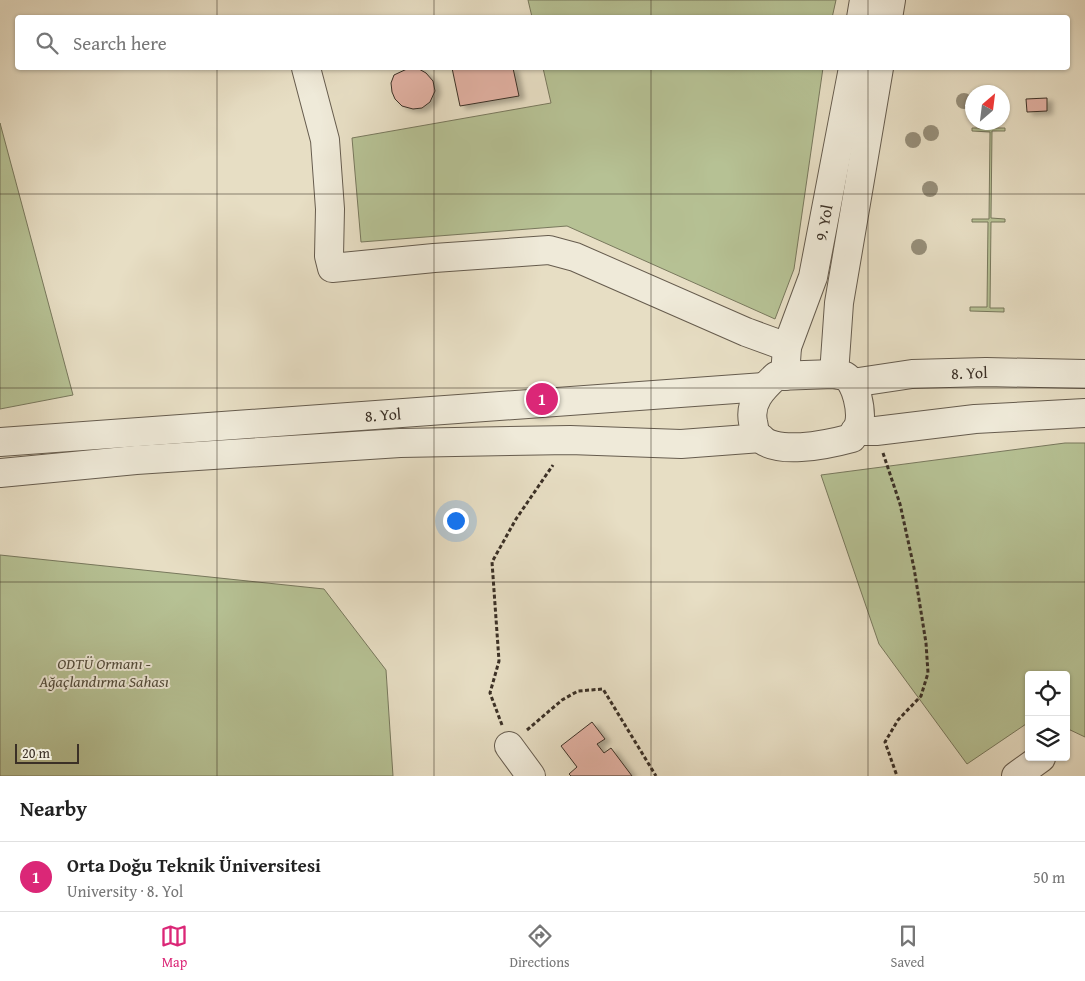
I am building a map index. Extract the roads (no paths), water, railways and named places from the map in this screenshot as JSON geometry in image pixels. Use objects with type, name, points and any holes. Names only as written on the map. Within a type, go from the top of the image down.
[{"type":"street","points":[[862,15],[864,0]]},
{"type":"street","points":[[888,15],[891,0]]},
{"type":"street","points":[[307,70],[325,140],[330,208],[329,256],[332,268],[434,258],[549,250],[575,257],[787,348]]},
{"type":"street","name":"9. Yol","points":[[775,382],[813,277],[865,71]]},
{"type":"street","name":"9. Yol","points":[[843,378],[839,303],[865,71]]},
{"type":"street","name":"8. Yol","points":[[0,442],[775,382],[912,374],[986,372],[1085,374]]},
{"type":"street","points":[[843,378],[860,410],[859,424],[866,431]]},
{"type":"street","points":[[761,438],[756,434],[752,418],[754,400],[775,382]]},
{"type":"street","name":"8. Yol","points":[[0,473],[136,460],[390,444],[570,440],[682,444],[761,438],[769,444],[782,448],[827,445],[852,438],[866,431],[975,419],[1085,413]]},
{"type":"street","points":[[509,746],[532,776]]},
{"type":"street","points":[[1016,776],[1037,761]]},
{"type":"place","name":"Orta Doğu Teknik Üniversitesi","points":[[542,399]]},
{"type":"park label","name":"ODTÜ Ormanı - Ağaçlandırma Sahası","points":[[104,672]]}]
